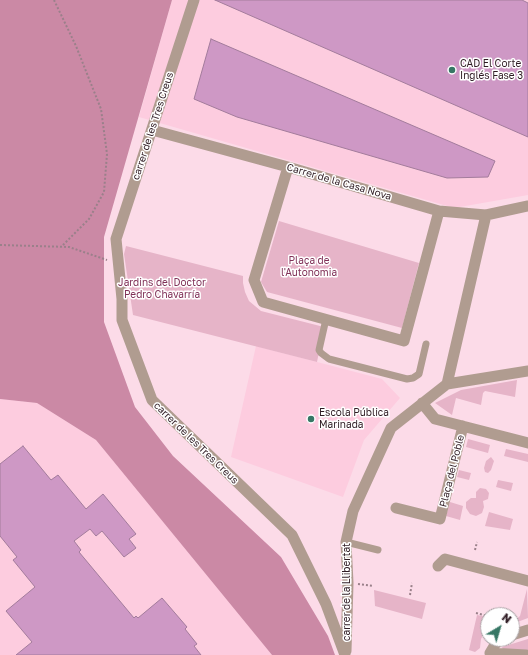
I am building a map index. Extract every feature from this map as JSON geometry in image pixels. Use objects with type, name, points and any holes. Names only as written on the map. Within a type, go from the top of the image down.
[{"type":"street","name":"carrer de les Tres Creus","points":[[194,0],[116,239],[122,300],[122,320],[152,400],[292,535],[326,604],[346,655]]},
{"type":"street","name":"Carrer de la Casa Nova","points":[[152,130],[288,167],[439,212],[486,215],[528,206]]},
{"type":"street","points":[[288,167],[254,280],[263,302],[404,340],[439,212]]},
{"type":"street","points":[[447,384],[486,215]]},
{"type":"street","name":"carrer de la Llibertat","points":[[346,655],[348,583],[346,542],[353,511],[392,428],[447,384],[528,371]]},
{"type":"street","name":"Plaça del Poble","points":[[422,403],[435,419],[528,443]]},
{"type":"street","name":"Plaça del Poble","points":[[396,508],[440,519],[463,426]]},
{"type":"street","points":[[438,566],[445,559],[528,581]]},
{"type":"street","points":[[489,654],[526,655]]},
{"type":"lane","points":[[326,319],[319,350],[329,359],[407,378],[413,378],[419,374],[426,344]]},
{"type":"lane","points":[[346,542],[378,550]]},
{"type":"path","points":[[54,0],[76,46],[101,109],[108,154],[104,192],[89,219],[61,247]]},
{"type":"path","points":[[0,245],[69,247],[118,264]]},
{"type":"path","points":[[475,550],[477,542]]},
{"type":"path","points":[[348,583],[373,586]]},
{"type":"path","points":[[410,595],[412,583]]},
{"type":"path","points":[[476,613],[480,614]]},
{"type":"shaded area","points":[[0,0],[172,0],[104,237],[104,322],[135,407],[173,456],[281,557],[328,636],[335,655],[272,655],[96,440],[37,403],[0,399]]},
{"type":"shaded area","points":[[172,0],[528,0],[528,195],[454,208],[139,117]]},
{"type":"shaded area","name":"Escola Pública Marinada","points":[[256,346],[382,379],[400,398],[364,440],[343,497],[231,457]]},
{"type":"shaded area","points":[[0,399],[37,403],[96,440],[272,655],[0,655]]},
{"type":"green space","name":"Plaça de l'Autonomia","points":[[279,221],[419,263],[402,328],[267,292],[261,282]]},
{"type":"green space","name":"Jardins del Doctor Pedro Chavarría","points":[[126,246],[243,276],[245,292],[249,301],[261,311],[324,327],[317,362],[133,315],[124,254]]},
{"type":"green space","points":[[517,380],[515,397],[485,391],[483,393],[481,405],[456,398],[452,415],[435,403],[461,390]]},
{"type":"green space","points":[[468,439],[490,445],[488,453],[466,447]]},
{"type":"green space","points":[[506,449],[528,454],[528,462],[504,456]]},
{"type":"green space","points":[[491,457],[494,461],[491,470],[488,473],[485,472],[484,468],[486,461]]},
{"type":"green space","points":[[459,470],[471,473],[469,480],[457,477]]},
{"type":"green space","points":[[498,480],[513,483],[511,491],[496,487]]},
{"type":"green space","points":[[480,488],[486,489],[489,493],[488,499],[483,501],[484,507],[482,513],[476,516],[470,514],[466,508],[466,502],[471,498],[476,498],[476,492]]},
{"type":"green space","points":[[450,502],[463,506],[460,520],[446,516]]},
{"type":"green space","points":[[489,512],[513,519],[510,530],[485,526]]},
{"type":"green space","points":[[527,589],[528,618],[520,621]]},
{"type":"green space","points":[[374,590],[426,603],[422,619],[375,606]]},
{"type":"green space","points":[[477,615],[480,616],[480,648],[475,652],[469,650]]},
{"type":"green space","points":[[528,639],[528,651],[503,650],[502,647],[520,647],[520,641]]},
{"type":"building","name":"CAD El Corte Inglés Fase 3","points":[[215,0],[522,0],[528,3],[528,137]]},
{"type":"building","points":[[211,39],[495,161],[488,177],[447,178],[237,117],[194,99]]},
{"type":"building","points":[[23,446],[51,480],[58,475],[86,509],[103,494],[136,534],[129,539],[136,548],[124,557],[102,531],[96,536],[90,529],[74,541],[81,550],[79,552],[134,618],[136,616],[138,618],[162,598],[187,627],[185,629],[197,644],[194,646],[201,655],[16,655],[32,642],[6,611],[35,587],[13,560],[17,557],[0,536],[0,464]]},
{"type":"place","name":"CAD El Corte Inglés Fase 3","points":[[452,70]]},
{"type":"place","name":"Escola Pública Marinada","points":[[311,419]]}]
